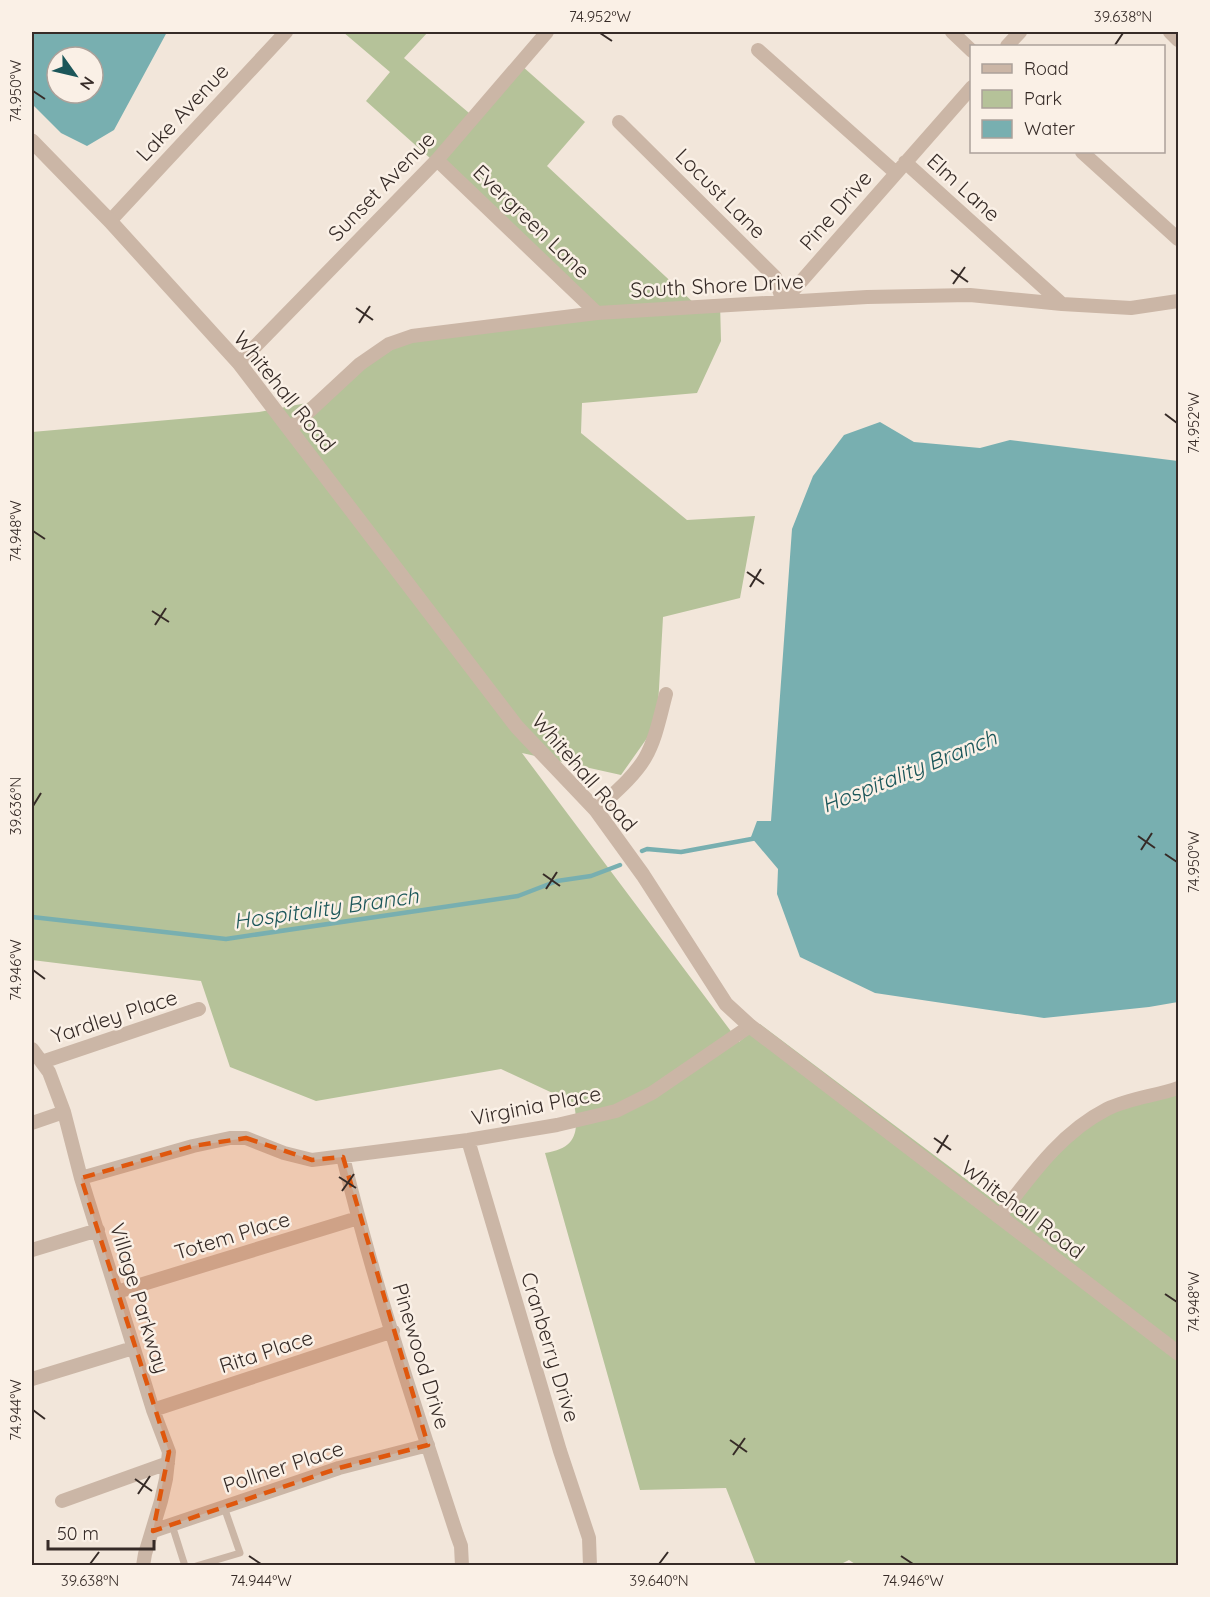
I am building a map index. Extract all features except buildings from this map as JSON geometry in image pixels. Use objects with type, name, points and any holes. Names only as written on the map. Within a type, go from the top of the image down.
[{"type":"street","name":"Lake Avenue","points":[[110,221],[286,32]]},
{"type":"street","name":"Sunset Avenue","points":[[239,363],[437,160],[547,32]]},
{"type":"street","points":[[952,32],[970,49]]},
{"type":"street","points":[[1008,45],[1020,32]]},
{"type":"street","points":[[1170,32],[1179,40]]},
{"type":"street","name":"Elm Lane","points":[[758,50],[1062,304]]},
{"type":"street","name":"Pine Drive","points":[[783,302],[970,89]]},
{"type":"street","name":"Locust Lane","points":[[619,122],[775,276],[783,302]]},
{"type":"street","name":"Whitehall Road","points":[[32,141],[110,221],[239,363],[517,728],[596,810],[643,875],[726,1004],[750,1026],[1179,1353]]},
{"type":"street","points":[[1083,153],[1179,238]]},
{"type":"street","name":"Evergreen Lane","points":[[437,160],[597,313]]},
{"type":"street","name":"South Shore Drive","points":[[290,429],[360,364],[389,344],[412,336],[597,313],[783,302],[970,295],[1131,308],[1179,301]]},
{"type":"street","points":[[596,810],[645,759],[654,739],[666,694]]},
{"type":"street","name":"Yardley Place","points":[[42,1062],[199,1009]]},
{"type":"street","name":"Virginia Place","points":[[81,1178],[193,1146],[230,1138],[246,1138],[284,1153],[312,1160],[468,1140],[557,1125],[615,1111],[652,1093],[750,1026]]},
{"type":"street","name":"Village Parkway","points":[[32,1049],[49,1072],[64,1112],[81,1178],[133,1348],[169,1452],[166,1479],[143,1566]]},
{"type":"street","points":[[999,1217],[1041,1162],[1093,1118],[1123,1103],[1179,1088]]},
{"type":"street","points":[[32,1123],[64,1112]]},
{"type":"street","name":"Cranberry Drive","points":[[468,1140],[557,1440],[589,1538],[590,1566]]},
{"type":"street","name":"Pinewood Drive","points":[[343,1157],[358,1218],[461,1546],[462,1566]]},
{"type":"street","name":"Totem Place","points":[[117,1292],[358,1218]]},
{"type":"street","points":[[32,1250],[98,1230]]},
{"type":"street","name":"Rita Place","points":[[153,1410],[393,1331]]},
{"type":"street","points":[[32,1379],[133,1348]]},
{"type":"street","name":"Pollner Place","points":[[153,1531],[339,1468],[428,1445]]},
{"type":"street","points":[[62,1501],[168,1463]]},
{"type":"lane","points":[[196,1566],[240,1553],[224,1507]]},
{"type":"lane","points":[[172,1525],[185,1566]]},
{"type":"highlighted area","points":[[246,1138],[312,1160],[343,1157],[428,1445],[339,1468],[153,1531],[169,1452],[81,1178],[193,1146]]},
{"type":"green space","points":[[343,32],[428,32],[404,58],[475,118],[522,66],[585,122],[547,166],[695,304],[720,302],[721,341],[697,393],[582,403],[581,433],[687,520],[755,516],[740,598],[663,617],[657,724],[621,775],[522,753],[739,1042],[760,1024],[1007,1210],[1103,1105],[1178,1084],[1178,1565],[858,1566],[849,1560],[839,1565],[756,1565],[726,1488],[640,1490],[545,1153],[556,1151],[570,1143],[576,1122],[574,1103],[501,1069],[316,1101],[230,1067],[201,981],[32,960],[32,432],[259,412],[312,402],[413,336],[600,310],[366,101],[390,72]]},
{"type":"water","points":[[32,32],[167,32],[114,130],[87,146],[61,133],[32,104]]},
{"type":"water","points":[[880,422],[914,442],[980,448],[1010,440],[1178,461],[1178,1002],[1044,1018],[875,993],[800,957],[777,894],[778,869],[751,837],[757,821],[771,821],[792,529],[813,476],[844,435]]},
{"type":"waterway","name":"Hospitality Branch","points":[[642,851],[647,849],[681,852],[757,838]]},
{"type":"waterway","name":"Hospitality Branch","points":[[32,917],[226,939],[518,896],[557,881],[591,876],[620,865]]}]
